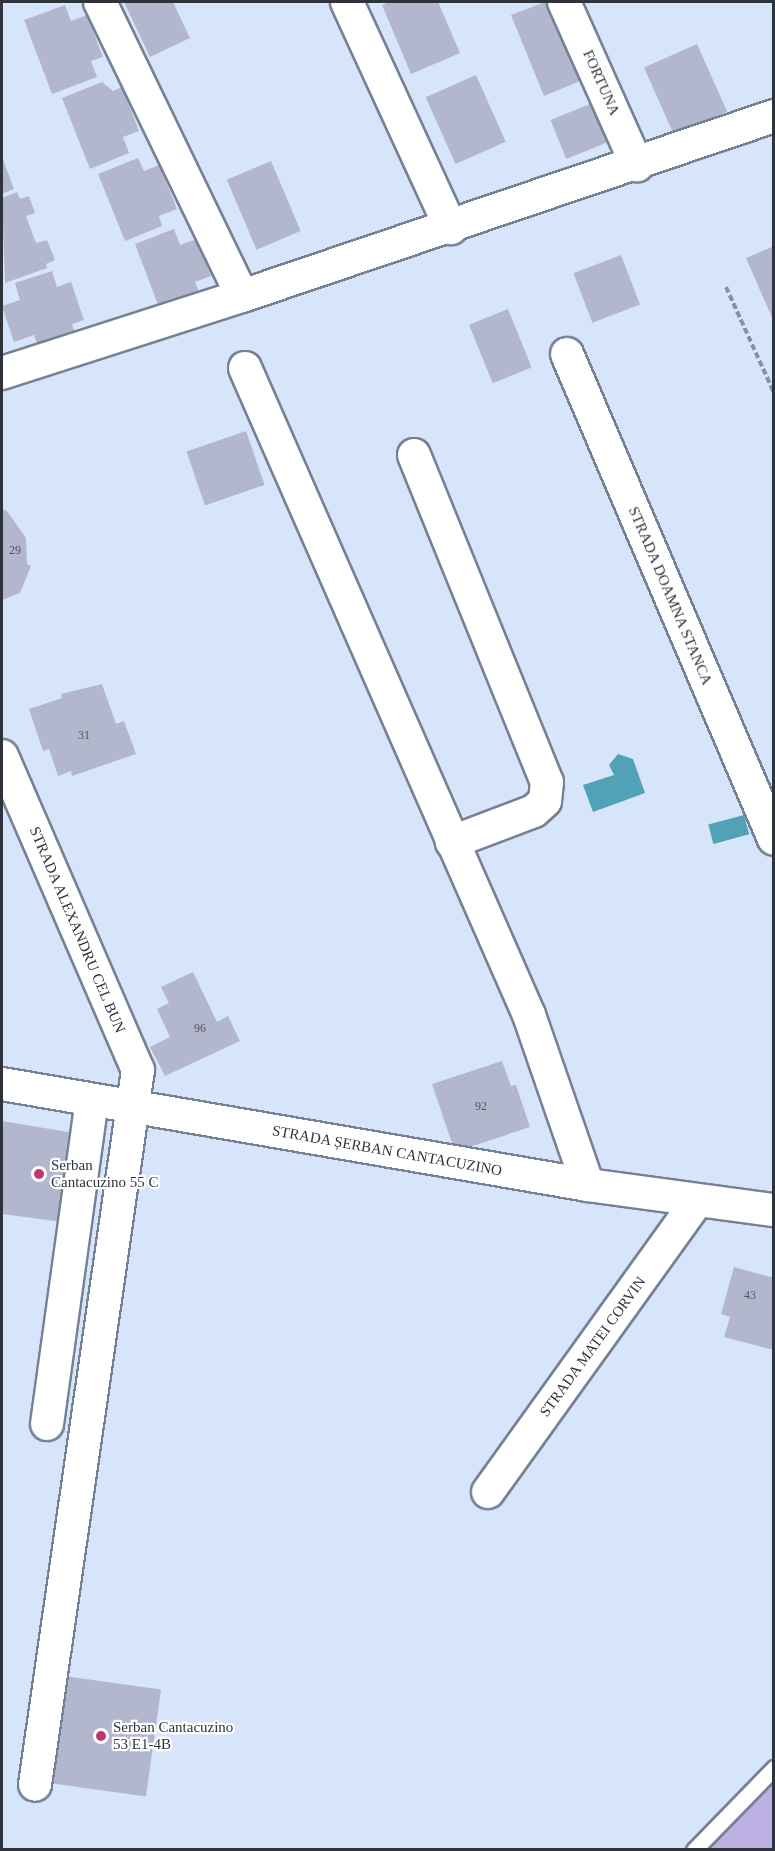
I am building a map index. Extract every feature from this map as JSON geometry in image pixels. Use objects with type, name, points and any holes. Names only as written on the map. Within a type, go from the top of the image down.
[{"type":"street","points":[[100,2],[242,296]]},
{"type":"street","points":[[347,2],[451,228]]},
{"type":"street","name":"FORTUNA","points":[[564,2],[637,165]]},
{"type":"street","points":[[2,372],[451,228],[774,116]]},
{"type":"street","name":"STRADA DOAMNA STANCA","points":[[567,354],[774,839]]},
{"type":"street","points":[[246,368],[529,1015],[588,1185]]},
{"type":"street","points":[[414,455],[547,782],[545,801],[534,811],[452,842]]},
{"type":"street","name":"STRADA ALEXANDRU CEL BUN","points":[[2,756],[138,1070],[34,1785]]},
{"type":"street","name":"STRADA ȘERBAN CANTACUZINO","points":[[2,1084],[588,1185],[774,1210]]},
{"type":"street","points":[[47,1424],[92,1100]]},
{"type":"street","name":"STRADA MATEI CORVIN","points":[[488,1492],[697,1201]]},
{"type":"lane","points":[[694,1850],[774,1768]]},
{"type":"path","points":[[726,287],[774,393]]},
{"type":"shaded area","points":[[773,1783],[773,1849],[709,1849]]},
{"type":"water","points":[[618,754],[633,759],[645,793],[593,812],[583,785],[614,775],[609,765]]},
{"type":"water","points":[[744,815],[749,834],[713,844],[708,825]]},
{"type":"building","points":[[124,2],[173,2],[190,38],[150,57]]},
{"type":"building","points":[[390,2],[438,2],[460,53],[411,74],[382,5]]},
{"type":"building","points":[[545,2],[554,2],[585,79],[544,96],[511,15]]},
{"type":"building","points":[[65,5],[71,21],[87,15],[103,57],[91,61],[97,77],[52,94],[24,20]]},
{"type":"building","points":[[697,44],[727,112],[674,135],[644,68]]},
{"type":"building","points":[[476,75],[506,142],[455,164],[426,97]]},
{"type":"building","points":[[102,82],[113,91],[122,87],[139,131],[123,137],[129,153],[90,169],[62,98]]},
{"type":"building","points":[[595,102],[611,141],[566,159],[550,120]]},
{"type":"building","points":[[2,157],[14,189],[2,194]]},
{"type":"building","points":[[138,158],[144,171],[159,165],[177,209],[159,216],[162,226],[125,241],[98,174]]},
{"type":"building","points":[[271,161],[301,231],[257,250],[227,180]]},
{"type":"building","points":[[17,192],[20,199],[29,196],[35,213],[26,216],[36,243],[47,240],[55,260],[46,264],[47,268],[5,283],[2,198]]},
{"type":"building","points":[[174,229],[180,245],[197,239],[211,276],[195,282],[200,295],[160,310],[135,244]]},
{"type":"building","points":[[774,246],[774,322],[746,258]]},
{"type":"building","points":[[621,255],[640,304],[592,323],[573,273]]},
{"type":"building","points":[[52,271],[57,287],[71,282],[84,320],[72,324],[75,334],[38,347],[34,335],[14,342],[2,306],[20,300],[15,283]]},
{"type":"building","points":[[508,309],[532,367],[493,383],[469,325]]},
{"type":"building","points":[[246,431],[265,485],[205,505],[186,452]]},
{"type":"building","points":[[2,509],[7,511],[26,538],[27,564],[31,566],[20,593],[2,600]]},
{"type":"building","points":[[102,684],[116,724],[124,721],[136,754],[72,776],[71,771],[58,776],[49,749],[43,751],[29,709],[62,698],[61,694]]},
{"type":"building","points":[[193,972],[217,1022],[228,1016],[240,1041],[165,1076],[150,1047],[170,1037],[157,1009],[169,1003],[161,987]]},
{"type":"building","points":[[502,1061],[511,1086],[516,1085],[530,1127],[455,1152],[432,1084]]},
{"type":"building","name":"Serban Cantacuzino 55 C","points":[[2,1121],[80,1134],[70,1223],[2,1214]]},
{"type":"building","points":[[734,1267],[774,1278],[774,1350],[724,1337],[730,1317],[721,1314]]},
{"type":"building","name":"Serban Cantacuzino 53 E1-4B","points":[[57,1675],[161,1690],[146,1797],[42,1782]]},
{"type":"place","name":"Serban Cantacuzino 55 C","points":[[39,1174]]},
{"type":"place","name":"Serban Cantacuzino 53 E1-4B","points":[[101,1736]]}]
